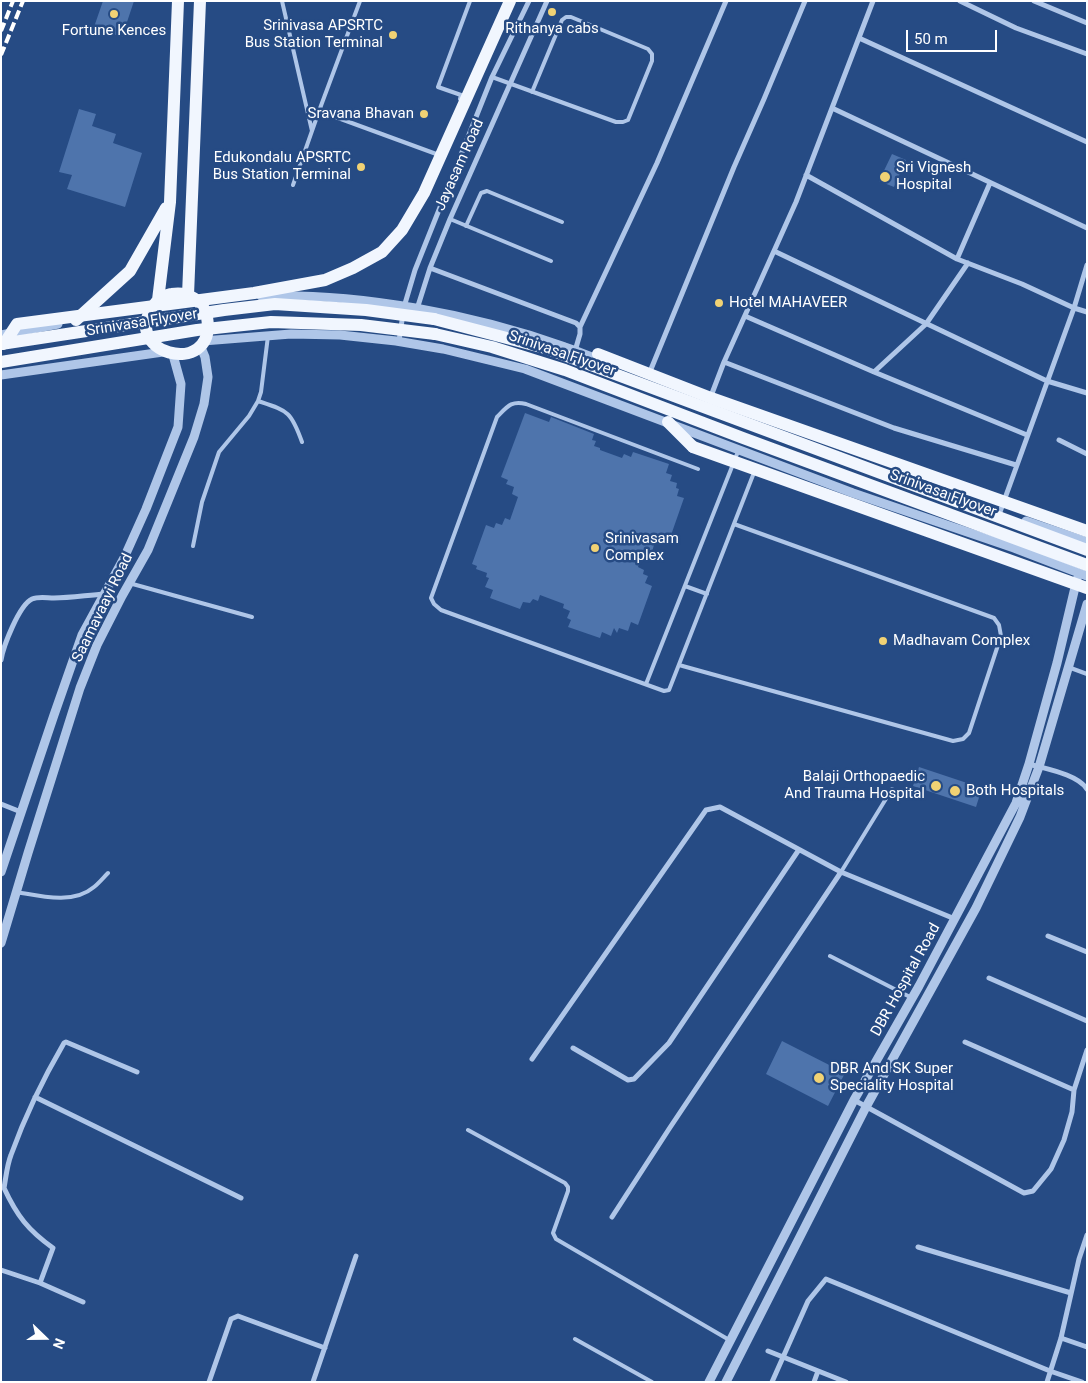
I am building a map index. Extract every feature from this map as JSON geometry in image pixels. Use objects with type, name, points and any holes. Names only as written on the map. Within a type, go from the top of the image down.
[{"type":"main road","points":[[154,304],[170,294],[183,293],[192,297],[205,309],[207,315],[208,328],[201,343],[188,353],[168,353],[155,346],[148,333],[147,318],[154,304],[170,202],[178,1]]},
{"type":"main road","points":[[192,297],[200,1]]},
{"type":"main road","points":[[2,341],[17,324],[254,293],[325,280],[353,268],[382,252],[402,230],[424,194],[510,1]]},
{"type":"main road","points":[[74,322],[130,271],[170,202]]},
{"type":"main road","name":"Srinivasa Flyover","points":[[2,341],[275,304],[366,310],[434,319],[545,348],[1087,550]]},
{"type":"main road","name":"Srinivasa Flyover","points":[[1,362],[197,330],[271,322],[361,325],[435,334],[492,347],[565,370],[1084,571]]},
{"type":"main road","points":[[580,353],[598,354],[711,398],[1087,531]]},
{"type":"main road","points":[[668,422],[693,447],[1087,588]]},
{"type":"street","name":"Jayasam Road","points":[[399,341],[404,307],[415,270],[492,77],[529,1]]},
{"type":"street","name":"Jayasam Road","points":[[414,344],[417,309],[430,268],[547,1]]},
{"type":"street","points":[[580,353],[580,327],[656,163],[726,1]]},
{"type":"street","points":[[649,375],[734,167],[805,1]]},
{"type":"street","points":[[711,398],[724,362],[806,176],[873,1]]},
{"type":"street","points":[[960,1],[1016,28],[1086,52]]},
{"type":"street","points":[[1034,1],[1087,23]]},
{"type":"street","points":[[859,38],[1087,142]]},
{"type":"street","points":[[832,108],[1087,228]]},
{"type":"street","points":[[806,176],[957,259],[1087,312]]},
{"type":"street","points":[[957,259],[990,183]]},
{"type":"street","points":[[774,251],[1047,381],[1087,393]]},
{"type":"street","points":[[874,372],[926,324],[968,263]]},
{"type":"street","points":[[1000,512],[1074,308],[1087,265]]},
{"type":"street","points":[[430,268],[576,323],[580,327]]},
{"type":"street","points":[[192,297],[273,296],[349,299],[417,309],[484,322],[580,353],[771,427],[1000,512],[1087,542]]},
{"type":"street","points":[[2,341],[154,304]]},
{"type":"street","points":[[745,316],[1027,435]]},
{"type":"street","points":[[201,343],[291,334],[340,335],[399,341],[443,349],[525,369],[739,448],[854,493],[1084,571]]},
{"type":"street","name":"Saamavaayi Road","points":[[1,943],[80,688],[97,645],[129,582],[148,550],[194,437],[204,404],[208,377],[201,343]]},
{"type":"street","points":[[1,375],[168,353]]},
{"type":"street","name":"Saamavaayi Road","points":[[1,872],[82,635],[124,558],[146,510],[178,427],[181,384],[168,353]]},
{"type":"street","points":[[724,362],[894,428],[1016,465]]},
{"type":"street","points":[[1059,440],[1087,454]]},
{"type":"street","name":"DBR Hospital Road","points":[[709,1382],[854,1100],[912,998],[1016,803],[1029,764],[1084,571]]},
{"type":"street","points":[[1,660],[6,642],[26,602],[33,598],[42,597],[54,598],[105,594]]},
{"type":"street","name":"DBR Hospital Road","points":[[726,1382],[866,1107],[976,908],[1020,816],[1039,767],[1087,604]]},
{"type":"street","points":[[1029,764],[1076,778],[1085,784],[1087,789]]},
{"type":"street","points":[[1,804],[21,812]]},
{"type":"street","points":[[532,1059],[706,810],[720,807],[798,851],[841,872],[955,919]]},
{"type":"street","points":[[573,1048],[628,1080],[634,1079],[670,1043],[798,851]]},
{"type":"street","points":[[612,1217],[841,872]]},
{"type":"street","points":[[1048,936],[1087,952]]},
{"type":"street","points":[[990,978],[1087,1021]]},
{"type":"street","points":[[40,1283],[53,1248],[35,1235],[23,1221],[4,1188],[10,1156],[35,1097],[54,1060],[66,1042],[137,1072]]},
{"type":"street","points":[[965,1042],[1074,1090]]},
{"type":"street","points":[[854,1100],[1024,1193],[1033,1191],[1051,1169],[1064,1140],[1072,1112],[1074,1090],[1087,1050]]},
{"type":"street","points":[[35,1097],[241,1198]]},
{"type":"street","points":[[1047,1382],[1061,1338],[1079,1259],[1087,1235]]},
{"type":"street","points":[[918,1247],[1071,1293]]},
{"type":"street","points":[[313,1382],[356,1256]]},
{"type":"street","points":[[1079,1259],[1087,1262]]},
{"type":"street","points":[[1,1270],[40,1283],[83,1302]]},
{"type":"street","points":[[772,1382],[808,1301],[826,1279],[1050,1371],[1082,1382]]},
{"type":"street","points":[[209,1382],[234,1317],[238,1316],[325,1348]]},
{"type":"street","points":[[1061,1338],[1087,1347]]},
{"type":"street","points":[[768,1351],[846,1382]]},
{"type":"street","points":[[814,1382],[818,1371]]},
{"type":"lane","points":[[282,1],[312,131]]},
{"type":"lane","points":[[293,185],[360,1]]},
{"type":"lane","points":[[319,111],[439,156],[461,95],[438,87],[470,1]]},
{"type":"lane","points":[[492,77],[532,92],[616,122],[623,122],[628,120],[652,61],[652,54],[648,49],[571,17],[566,17],[562,20],[532,92]]},
{"type":"lane","points":[[466,226],[481,193],[487,191],[562,222]]},
{"type":"lane","points":[[450,219],[551,262]]},
{"type":"lane","points":[[193,546],[202,502],[219,452],[249,416],[258,401],[261,392],[268,336]]},
{"type":"lane","points":[[258,401],[282,409],[289,414],[294,421],[302,442]]},
{"type":"lane","points":[[698,469],[526,404],[510,403],[497,417],[431,598],[434,604],[441,610],[664,691],[669,690],[760,457]]},
{"type":"lane","points":[[646,684],[739,448]]},
{"type":"lane","points":[[679,665],[953,742],[963,740],[968,734],[1001,636],[999,625],[994,618],[734,524]]},
{"type":"lane","points":[[129,582],[252,616]]},
{"type":"lane","points":[[685,586],[707,594]]},
{"type":"lane","points":[[1068,666],[1087,674]]},
{"type":"lane","points":[[841,872],[892,789]]},
{"type":"lane","points":[[16,892],[61,898],[78,895],[92,889],[108,873]]},
{"type":"lane","points":[[830,956],[912,998]]},
{"type":"lane","points":[[468,1130],[565,1183],[568,1191],[553,1233],[556,1240],[731,1341]]},
{"type":"lane","points":[[575,1339],[652,1382]]},
{"type":"building","name":"Fortune Kences","points":[[103,1],[134,1],[122,37],[94,27]]},
{"type":"building","points":[[79,109],[96,114],[92,126],[116,134],[113,143],[142,153],[125,207],[67,189],[72,175],[59,172]]},
{"type":"building","points":[[892,154],[906,160],[894,187],[879,181]]},
{"type":"building","points":[[525,413],[549,422],[551,417],[594,434],[592,440],[596,441],[594,446],[622,458],[624,454],[631,457],[633,452],[669,464],[666,473],[672,475],[670,481],[677,483],[676,488],[679,489],[677,496],[684,498],[670,538],[662,536],[660,543],[655,541],[652,552],[644,549],[638,567],[644,570],[643,574],[648,576],[645,583],[652,586],[638,625],[631,622],[628,631],[619,628],[617,633],[614,628],[611,636],[602,632],[600,638],[568,627],[571,620],[567,618],[570,611],[563,608],[564,604],[540,595],[538,601],[533,599],[530,603],[523,602],[520,609],[490,598],[493,590],[485,587],[489,578],[486,577],[487,573],[476,569],[477,566],[472,564],[486,525],[494,528],[496,523],[502,525],[505,518],[510,520],[518,497],[512,494],[514,487],[506,484],[508,480],[501,477]]},
{"type":"building","points":[[919,767],[982,788],[976,807],[913,786]]},
{"type":"building","points":[[782,1041],[845,1073],[828,1106],[766,1074]]},
{"type":"railway","points":[[1,31],[13,1]]},
{"type":"railway","points":[[1,55],[23,1]]},
{"type":"place","name":"Rithanya cabs","points":[[552,12]]},
{"type":"place","name":"Fortune Kences","points":[[114,14]]},
{"type":"place","name":"Srinivasa APSRTC Bus Station Terminal","points":[[393,35]]},
{"type":"place","name":"Sravana Bhavan","points":[[424,114]]},
{"type":"place","name":"Edukondalu APSRTC Bus Station Terminal","points":[[361,167]]},
{"type":"place","name":"Sri Vignesh Hospital","points":[[885,177]]},
{"type":"place","name":"Hotel MAHAVEER","points":[[719,303]]},
{"type":"place","name":"Srinivasam Complex","points":[[595,548]]},
{"type":"place","name":"Madhavam Complex","points":[[883,641]]},
{"type":"place","name":"Balaji Orthopaedic And Trauma Hospital","points":[[936,786]]},
{"type":"place","name":"Both Hospitals","points":[[955,791]]},
{"type":"place","name":"DBR And SK Super Speciality Hospital","points":[[819,1078]]}]
